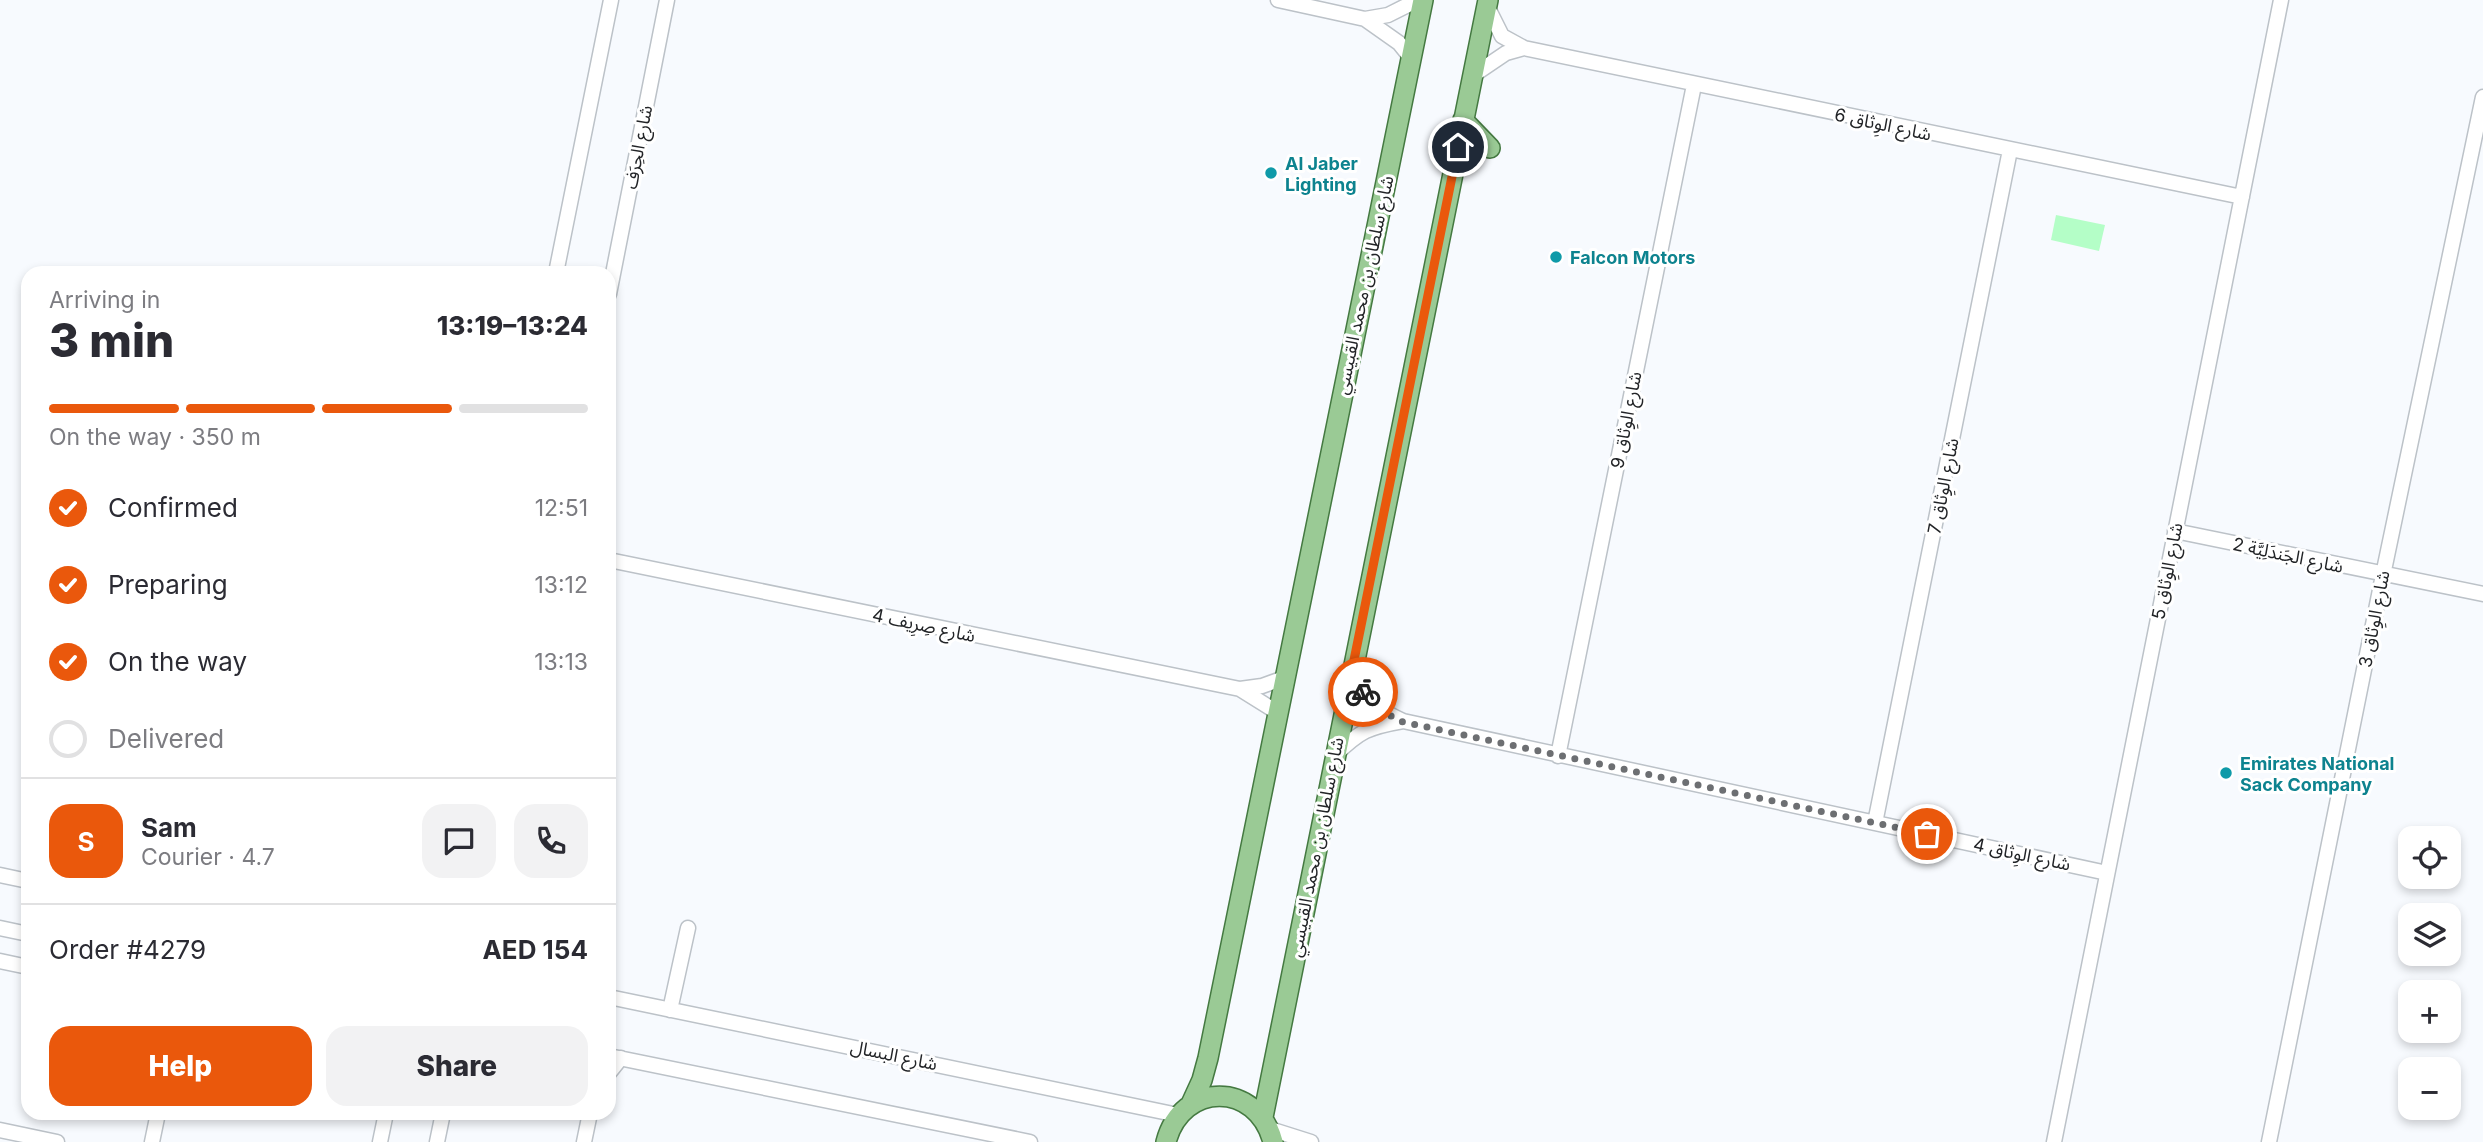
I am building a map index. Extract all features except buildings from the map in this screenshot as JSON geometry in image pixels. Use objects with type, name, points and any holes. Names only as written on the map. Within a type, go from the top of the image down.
[{"type":"main road","name":"شارع سلطان بن محمد القبيسي","points":[[1166,1142],[1169,1129],[1202,1080],[1208,1058],[1420,0]]},
{"type":"main road","name":"شارع سلطان بن محمد القبيسي","points":[[1269,1130],[1335,755],[1487,3]]},
{"type":"main road","points":[[1464,120],[1490,148]]},
{"type":"main road","points":[[1184,1109],[1209,1096],[1230,1097],[1248,1104],[1269,1130]]},
{"type":"street","points":[[557,266],[611,0]]},
{"type":"street","name":"شارع الحِرَف","points":[[615,266],[667,0]]},
{"type":"street","points":[[1278,0],[1365,19],[1388,15],[1420,0]]},
{"type":"street","name":"شارع الوِثاق 5","points":[[2054,1142],[2281,0]]},
{"type":"street","name":"شارع الوِثاق 6","points":[[1487,3],[1494,24],[1502,36],[1524,48],[2242,197]]},
{"type":"street","points":[[1365,19],[1399,43],[1410,58]]},
{"type":"street","points":[[1472,76],[1506,53],[1524,48]]},
{"type":"street","name":"شارع الوِثاق 9","points":[[1558,756],[1695,85]]},
{"type":"street","name":"شارع الوِثاق 3","points":[[2269,1142],[2483,97]]},
{"type":"street","name":"شارع الوِثاق 7","points":[[1875,823],[2010,150]]},
{"type":"street","name":"شارع الجَندَلِيَّة 2","points":[[2175,531],[2483,594]]},
{"type":"street","name":"شارع صِرِيف 4","points":[[616,561],[1240,689],[1262,686],[1283,678]]},
{"type":"street","name":"شارع الوِثاق 4","points":[[1352,670],[1364,693],[1377,709],[1403,722],[2107,873]]},
{"type":"street","name":"شارع صِرِيف 4","points":[[1240,689],[1277,712]]},
{"type":"street","name":"شارع الوِثاق 4","points":[[1335,755],[1353,737],[1372,727],[1403,722]]},
{"type":"street","points":[[0,875],[21,880]]},
{"type":"street","points":[[0,928],[21,932]]},
{"type":"street","points":[[670,1010],[688,928]]},
{"type":"street","points":[[0,961],[21,966]]},
{"type":"street","name":"شارع البسال","points":[[616,999],[1184,1109]]},
{"type":"street","points":[[616,1057],[1028,1142]]},
{"type":"street","points":[[152,1142],[157,1120]]},
{"type":"street","points":[[380,1142],[385,1120]]},
{"type":"street","points":[[437,1142],[442,1120]]},
{"type":"street","points":[[584,1142],[589,1120]]},
{"type":"street","points":[[0,1130],[57,1142]]},
{"type":"street","points":[[1269,1130],[1311,1142]]},
{"type":"green space","points":[[2056,215],[2105,225],[2099,251],[2051,240]]},
{"type":"way so far","points":[[1363,692],[1377,709],[1403,722],[1927,834]]},
{"type":"place","name":"Al Jaber Lighting","points":[[1271,173]]},
{"type":"place","name":"Falcon Motors","points":[[1556,257]]},
{"type":"place","name":"Emirates National Sack Company","points":[[2226,773]]},
{"type":"route","points":[[1363,692],[1352,670],[1458,147]]}]
